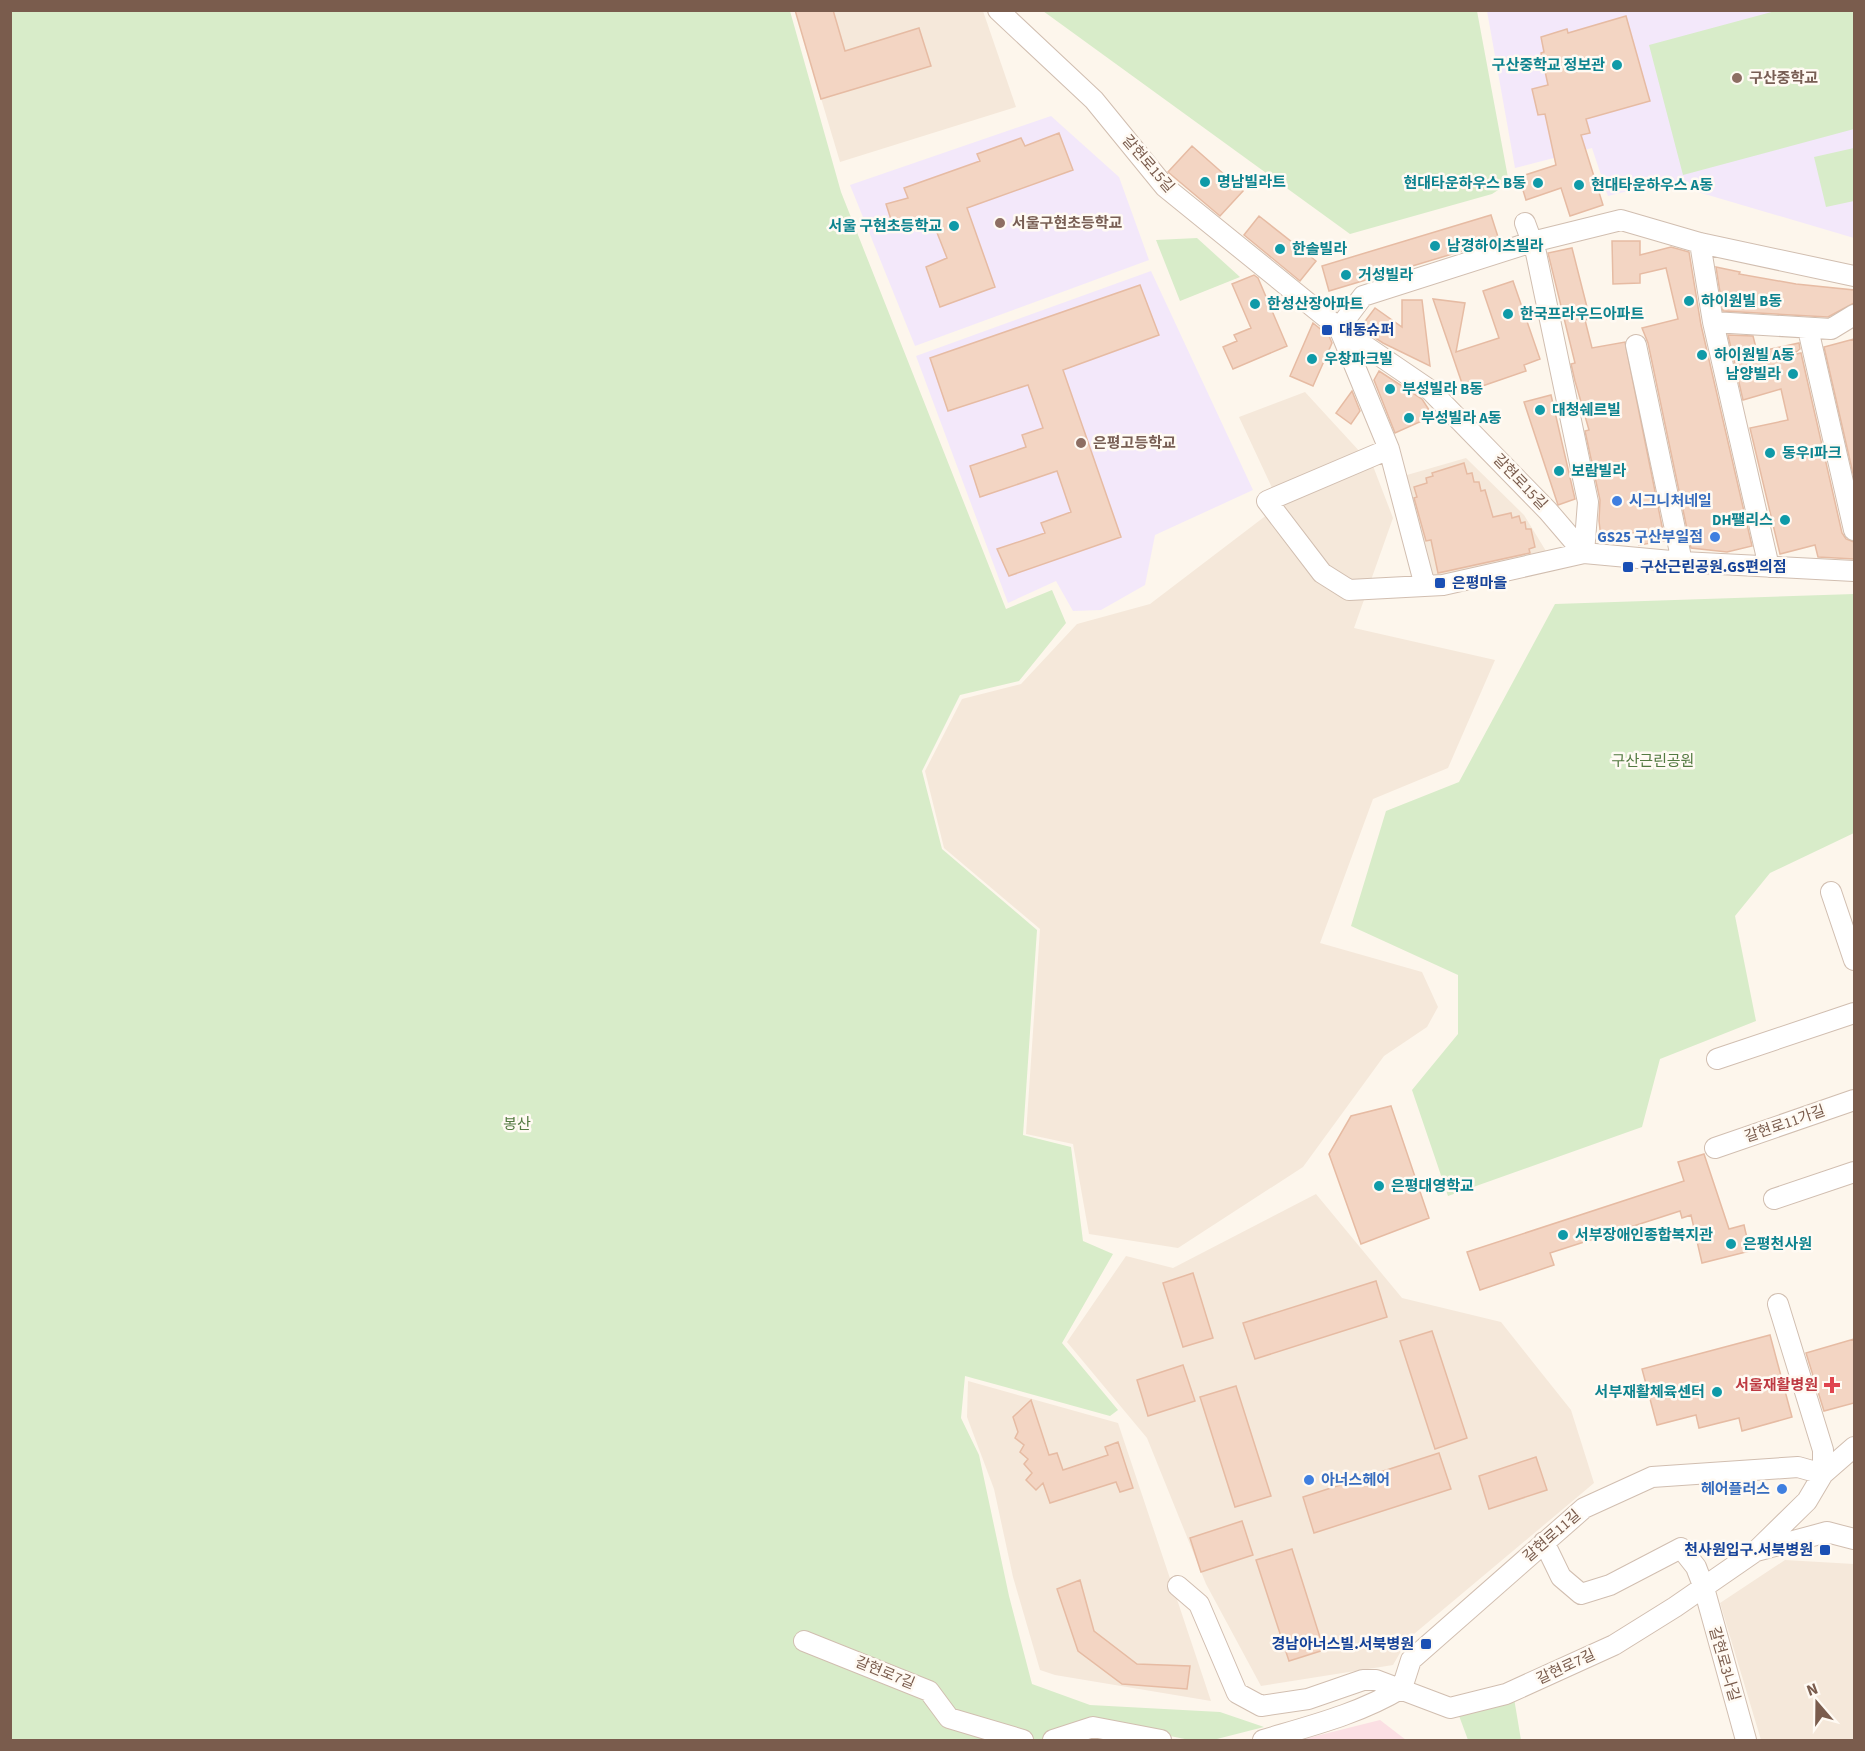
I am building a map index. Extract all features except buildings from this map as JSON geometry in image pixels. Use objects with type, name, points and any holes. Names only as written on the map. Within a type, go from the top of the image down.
[{"type":"street","name":"갈현로15길","points":[[998,10],[1094,100],[1164,187],[1338,328],[1430,390],[1548,511],[1584,553]]},
{"type":"street","points":[[1425,586],[1389,448],[1338,328],[1363,297],[1532,242],[1621,220],[1700,243],[1854,276]]},
{"type":"street","points":[[1525,223],[1532,242],[1588,502],[1584,553]]},
{"type":"street","points":[[1700,243],[1713,322],[1769,567]]},
{"type":"street","points":[[1713,322],[1831,329],[1854,315]]},
{"type":"street","points":[[1808,329],[1854,530]]},
{"type":"street","points":[[1636,345],[1682,562]]},
{"type":"street","points":[[1389,448],[1267,501],[1322,573],[1349,590],[1443,585],[1584,553],[1682,562],[1854,572]]},
{"type":"street","points":[[1831,892],[1854,960]]},
{"type":"street","points":[[1717,1059],[1854,1013]]},
{"type":"street","name":"갈현로11가길","points":[[1715,1148],[1854,1100]]},
{"type":"street","points":[[1774,1199],[1854,1172]]},
{"type":"street","points":[[1778,1304],[1823,1450],[1823,1474]]},
{"type":"street","points":[[1756,1551],[1808,1502],[1823,1474],[1854,1447]]},
{"type":"street","name":"갈현로11길","points":[[1402,1688],[1412,1660],[1584,1508],[1652,1477],[1798,1467],[1823,1474]]},
{"type":"street","name":"갈현로7길","points":[[1178,1586],[1199,1604],[1237,1693],[1261,1706],[1308,1699],[1364,1680],[1376,1680],[1450,1708],[1506,1694],[1614,1645],[1704,1588],[1756,1551],[1827,1532],[1854,1539]]},
{"type":"street","name":"갈현로3나길","points":[[1544,1542],[1561,1577],[1581,1594],[1610,1585],[1681,1548],[1696,1567],[1704,1588],[1746,1740]]},
{"type":"street","name":"갈현로7길","points":[[804,1641],[929,1691],[949,1718],[1023,1740]]},
{"type":"street","points":[[1263,1740],[1336,1718],[1382,1700],[1402,1688]]},
{"type":"street","points":[[1053,1740],[1093,1726],[1161,1740]]},
{"type":"shaded area","points":[[795,11],[983,11],[1016,107],[840,162]]},
{"type":"shaded area","points":[[1487,11],[1854,11],[1854,238],[1664,182],[1608,196],[1592,148],[1515,168]]},
{"type":"shaded area","name":"서울구현초등학교","points":[[1051,116],[1119,177],[1149,260],[915,346],[850,185]]},
{"type":"shaded area","points":[[1151,271],[1253,490],[1155,535],[1145,585],[1101,610],[1073,611],[1056,581],[1008,603],[916,356]]},
{"type":"shaded area","points":[[1305,392],[1373,466],[1393,518],[1354,628],[1495,660],[1448,768],[1373,799],[1320,943],[1422,972],[1438,1007],[1427,1027],[1384,1056],[1303,1167],[1178,1248],[1089,1234],[1073,1144],[1026,1134],[1040,929],[944,848],[925,771],[962,699],[1021,684],[1077,624],[1150,604],[1280,505],[1239,417]]},
{"type":"shaded area","points":[[1466,458],[1524,515],[1549,556],[1428,581],[1400,477]]},
{"type":"shaded area","points":[[1316,1194],[1402,1298],[1501,1322],[1571,1410],[1594,1483],[1408,1639],[1393,1665],[1261,1686],[1206,1584],[1147,1438],[1067,1342],[1126,1256],[1173,1268]]},
{"type":"shaded area","points":[[968,1381],[1118,1423],[1211,1701],[1055,1675],[1040,1670],[1013,1577],[994,1489],[967,1417]]},
{"type":"shaded area","points":[[1785,1560],[1854,1564],[1854,1740],[1761,1740],[1720,1603]]},
{"type":"shaded area","points":[[1380,1720],[1406,1740],[1300,1740]]},
{"type":"green space","points":[[1779,10],[1853,11],[1854,129],[1683,175],[1649,45]]},
{"type":"green space","name":"봉산","points":[[11,11],[790,11],[841,192],[1006,609],[1052,590],[1066,623],[1019,681],[960,695],[922,771],[942,849],[1037,930],[1023,1135],[1071,1147],[1083,1241],[1113,1254],[1062,1343],[1118,1410],[1110,1416],[965,1376],[961,1418],[979,1455],[1009,1596],[1032,1684],[1090,1705],[1220,1712],[1264,1727],[1213,1740],[1190,1740],[1090,1720],[1054,1740],[11,1740]]},
{"type":"green space","points":[[1043,11],[1477,11],[1509,183],[1492,194],[1350,234]]},
{"type":"green space","points":[[1854,148],[1854,201],[1826,207],[1814,157]]},
{"type":"green space","points":[[1197,238],[1240,277],[1180,301],[1156,240]]},
{"type":"green space","name":"구산근린공원","points":[[1854,594],[1854,833],[1770,873],[1735,916],[1756,1021],[1660,1059],[1642,1127],[1448,1196],[1412,1090],[1458,1034],[1458,975],[1351,926],[1386,811],[1459,782],[1555,604]]},
{"type":"green space","points":[[1514,1698],[1521,1740],[1468,1740],[1458,1713]]},
{"type":"place","name":"구산중학교 정보관","points":[[1617,65]]},
{"type":"place","name":"구산중학교","points":[[1737,78]]},
{"type":"place","name":"명남빌라트","points":[[1205,182]]},
{"type":"place","name":"현대타운하우스 B동","points":[[1538,183]]},
{"type":"place","name":"현대타운하우스 A동","points":[[1579,185]]},
{"type":"place","name":"서울구현초등학교","points":[[1000,223]]},
{"type":"place","name":"서울 구현초등학교","points":[[954,226]]},
{"type":"place","name":"남경하이츠빌라","points":[[1435,246]]},
{"type":"place","name":"한솔빌라","points":[[1280,249]]},
{"type":"place","name":"거성빌라","points":[[1346,275]]},
{"type":"place","name":"하이원빌 B동","points":[[1689,301]]},
{"type":"place","name":"한성산장아파트","points":[[1255,304]]},
{"type":"place","name":"한국프라우드아파트","points":[[1508,314]]},
{"type":"place","name":"대동슈퍼","points":[[1327,330]]},
{"type":"place","name":"하이원빌 A동","points":[[1702,355]]},
{"type":"place","name":"우창파크빌","points":[[1312,359]]},
{"type":"place","name":"남양빌라","points":[[1793,374]]},
{"type":"place","name":"부성빌라 B동","points":[[1390,389]]},
{"type":"place","name":"대청쉐르빌","points":[[1540,410]]},
{"type":"place","name":"부성빌라 A동","points":[[1409,418]]},
{"type":"place","name":"은평고등학교","points":[[1081,443]]},
{"type":"place","name":"동우I파크","points":[[1770,453]]},
{"type":"place","name":"보람빌라","points":[[1559,471]]},
{"type":"place","name":"시그니처네일","points":[[1617,501]]},
{"type":"place","name":"DH팰리스","points":[[1785,520]]},
{"type":"place","name":"GS25 구산부일점","points":[[1715,537]]},
{"type":"place","name":"구산근린공원.GS편의점","points":[[1628,567]]},
{"type":"place","name":"은평마을","points":[[1440,583]]},
{"type":"place","name":"은평대영학교","points":[[1379,1186]]},
{"type":"place","name":"서부장애인종합복지관","points":[[1563,1235]]},
{"type":"place","name":"은평천사원","points":[[1731,1244]]},
{"type":"place","name":"서울재활병원","points":[[1832,1385]]},
{"type":"place","name":"서부재활체육센터","points":[[1717,1392]]},
{"type":"place","name":"아너스헤어","points":[[1309,1480]]},
{"type":"place","name":"헤어플러스","points":[[1782,1489]]},
{"type":"place","name":"천사원입구.서북병원","points":[[1825,1550]]},
{"type":"place","name":"경남아너스빌.서북병원","points":[[1426,1644]]}]
